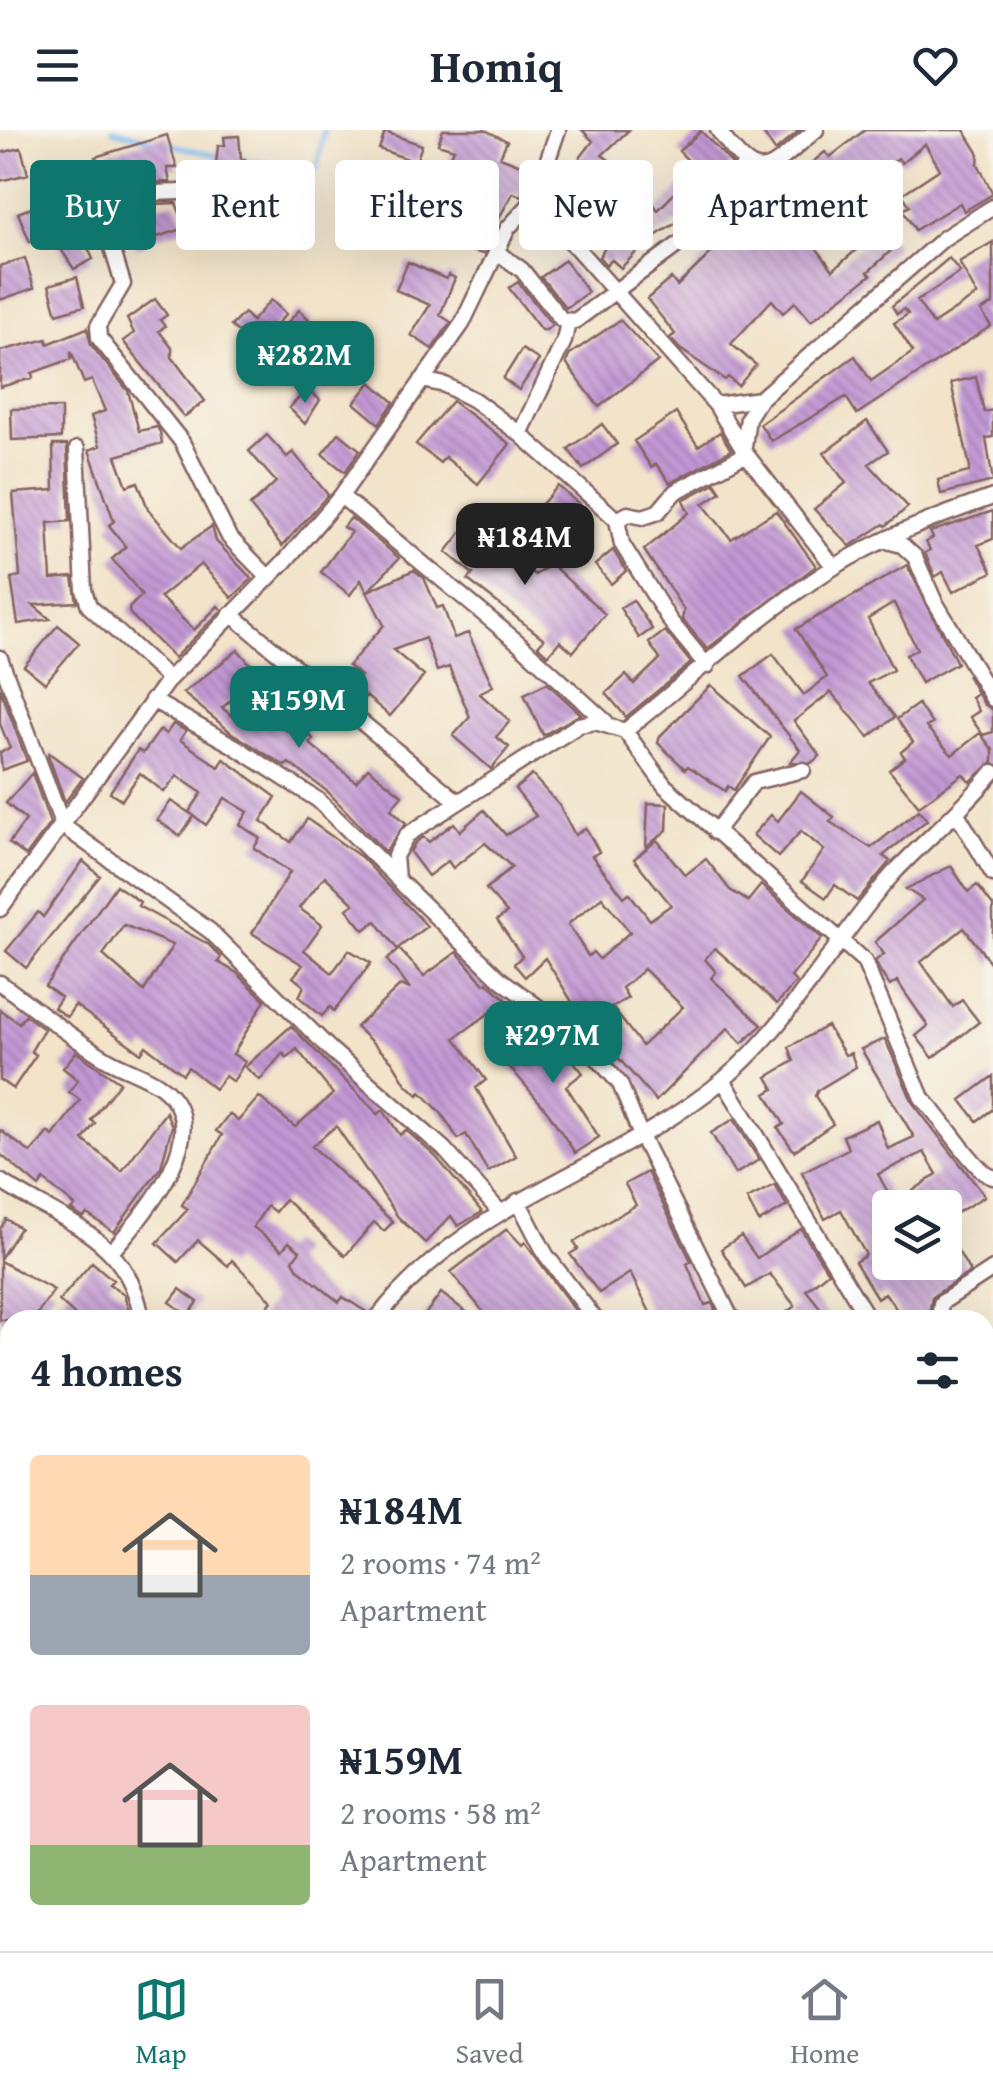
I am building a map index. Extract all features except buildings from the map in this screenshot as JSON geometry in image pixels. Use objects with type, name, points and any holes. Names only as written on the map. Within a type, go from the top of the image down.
[{"type":"street","points":[[548,160],[558,130]]},
{"type":"street","points":[[718,130],[740,160]]},
{"type":"street","points":[[779,160],[816,130]]},
{"type":"street","points":[[176,192],[153,193],[110,211],[105,226],[123,284],[98,326],[99,338],[182,442],[229,537],[268,578]]},
{"type":"street","points":[[746,454],[743,434],[760,399],[944,238],[993,208]]},
{"type":"street","points":[[0,909],[168,679],[268,578],[340,496],[462,324],[508,228],[519,216]]},
{"type":"street","points":[[496,251],[522,270],[562,320],[568,322],[581,318],[616,294],[673,248]]},
{"type":"street","points":[[578,250],[716,405],[746,454],[834,567]]},
{"type":"street","points":[[520,434],[564,341],[568,322]]},
{"type":"street","points":[[422,380],[459,392],[520,434],[617,520],[622,544],[670,621],[707,666]]},
{"type":"street","points":[[716,405],[760,399]]},
{"type":"street","points":[[77,449],[84,590],[90,606],[168,679]]},
{"type":"street","points":[[617,520],[628,514],[643,517],[658,512],[676,492],[746,454]]},
{"type":"street","points":[[340,496],[618,728],[665,786],[864,961],[922,1098],[940,1114],[981,1174],[993,1179],[993,1192]]},
{"type":"street","points":[[397,879],[399,844],[457,801],[579,725],[618,728],[707,666],[834,567],[993,496]]},
{"type":"street","points":[[888,541],[902,545],[915,557],[934,600],[993,699]]},
{"type":"street","points":[[231,614],[457,801]]},
{"type":"street","points":[[0,658],[4,687],[64,826],[210,931],[331,1050],[444,1149],[499,1211]]},
{"type":"street","points":[[152,700],[318,800],[500,979],[580,1038],[620,1084],[641,1136],[727,1310]]},
{"type":"street","points":[[715,832],[754,782],[804,770]]},
{"type":"street","points":[[385,1310],[435,1256],[499,1211],[641,1136],[723,1080],[784,1020],[894,873],[958,815],[993,772]]},
{"type":"street","points":[[958,815],[993,874]]},
{"type":"street","points":[[0,982],[107,1059],[164,1088],[184,1116],[185,1130],[163,1186],[112,1251]]},
{"type":"street","points":[[723,1080],[863,1310]]},
{"type":"street","points":[[0,1181],[112,1251],[132,1279],[140,1310]]},
{"type":"street","points":[[518,1201],[546,1256],[588,1310]]},
{"type":"street","points":[[941,1310],[942,1303],[993,1268]]},
{"type":"waterway","points":[[113,130],[154,140]]},
{"type":"waterway","points":[[315,170],[324,130]]},
{"type":"waterway","points":[[165,143],[222,157]]}]
